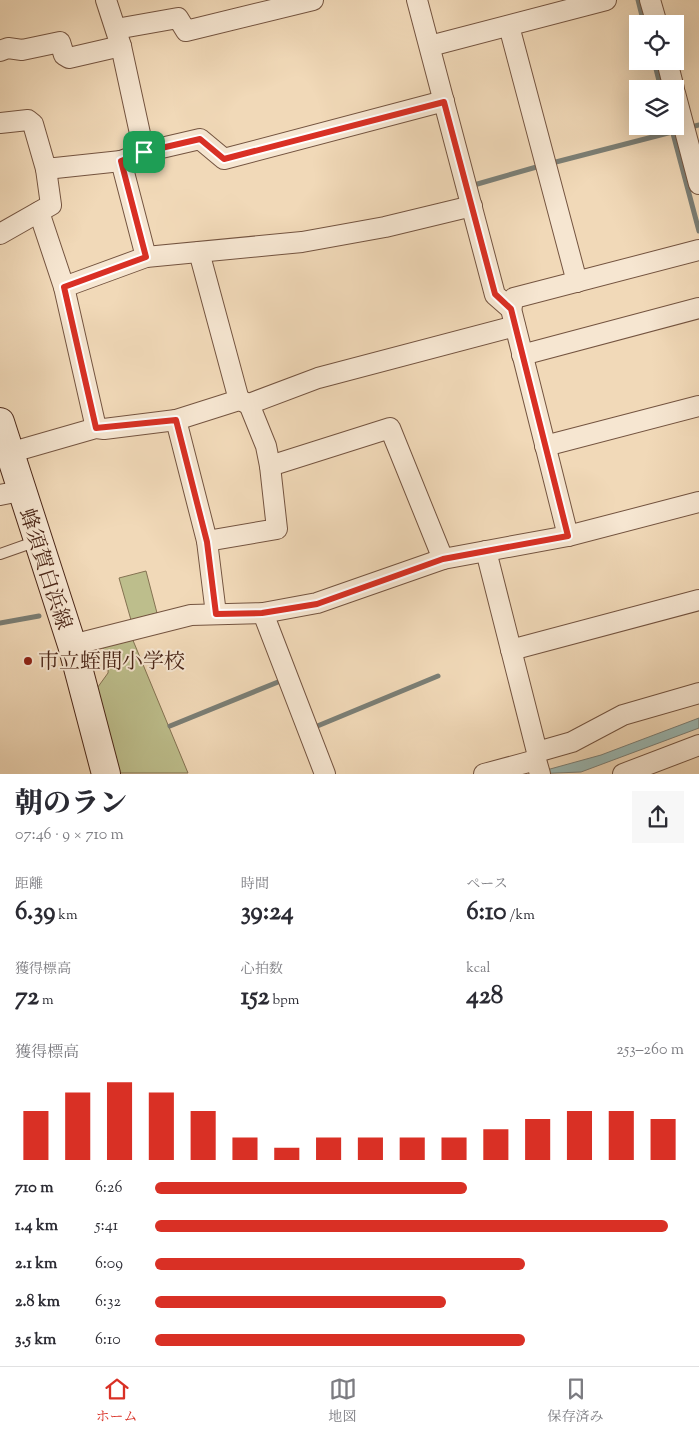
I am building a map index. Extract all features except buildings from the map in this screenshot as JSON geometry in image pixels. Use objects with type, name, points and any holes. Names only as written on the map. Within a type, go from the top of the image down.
[{"type":"main road","name":"蜂須賀白浜線","points":[[0,422],[9,453],[10,493],[37,541],[72,645],[106,774]]},
{"type":"street","points":[[106,0],[118,37],[144,152]]},
{"type":"street","points":[[0,51],[8,48],[22,50],[60,42],[64,55],[69,58],[118,37],[178,18],[186,31],[313,0]]},
{"type":"street","points":[[417,0],[495,294],[513,318]]},
{"type":"street","points":[[430,46],[606,0]]},
{"type":"street","points":[[650,0],[654,15]]},
{"type":"street","points":[[509,26],[578,282]]},
{"type":"street","points":[[46,169],[121,161],[144,152],[200,139],[224,159],[444,102]]},
{"type":"street","points":[[0,123],[28,120],[32,124],[46,169],[51,205],[0,234]]},
{"type":"street","points":[[684,127],[699,184]]},
{"type":"street","points":[[121,161],[146,257]]},
{"type":"street","points":[[64,287],[146,257],[302,242],[385,227],[472,206]]},
{"type":"street","points":[[39,212],[64,287],[96,428]]},
{"type":"street","points":[[568,536],[513,318],[514,298],[699,250]]},
{"type":"street","points":[[199,252],[244,402],[266,446],[277,529],[207,542]]},
{"type":"street","points":[[522,355],[699,308]]},
{"type":"street","points":[[9,453],[96,428],[176,420],[244,402],[513,318]]},
{"type":"street","points":[[545,446],[699,406]]},
{"type":"street","points":[[176,420],[207,542],[216,614]]},
{"type":"street","points":[[270,466],[390,428],[443,559]]},
{"type":"street","points":[[72,645],[191,615],[262,613],[317,604],[443,559],[568,536],[699,502]]},
{"type":"street","points":[[486,551],[538,764]]},
{"type":"street","points":[[511,650],[699,600]]},
{"type":"street","points":[[262,613],[326,774]]},
{"type":"street","points":[[484,774],[538,764],[572,742],[623,714],[699,693]]},
{"type":"street","points":[[623,774],[699,745]]},
{"type":"lane","points":[[0,554],[37,541]]},
{"type":"green space","points":[[146,571],[157,613],[131,620],[119,578]]},
{"type":"green space","points":[[132,638],[188,773],[119,773],[95,691],[108,673],[109,656],[101,646]]},
{"type":"water","points":[[699,718],[699,728],[581,772],[532,774],[601,755]]},
{"type":"waterway","points":[[638,0],[642,15]]},
{"type":"waterway","points":[[656,70],[659,80]]},
{"type":"waterway","points":[[691,127],[699,125]]},
{"type":"waterway","points":[[552,163],[660,135]]},
{"type":"waterway","points":[[673,135],[699,231]]},
{"type":"waterway","points":[[474,185],[540,166]]},
{"type":"waterway","points":[[0,623],[39,616]]},
{"type":"waterway","points":[[313,724],[315,727],[438,676]]},
{"type":"waterway","points":[[170,726],[283,680]]},
{"type":"place","name":"市立蛭間小学校","points":[[28,661]]},
{"type":"route","points":[[444,102],[495,294],[511,309],[568,536],[443,559],[317,604],[262,613],[216,614],[207,542],[176,420],[104,429],[96,428],[64,287],[146,257],[121,161],[144,152],[200,139],[224,159],[444,102]]}]
